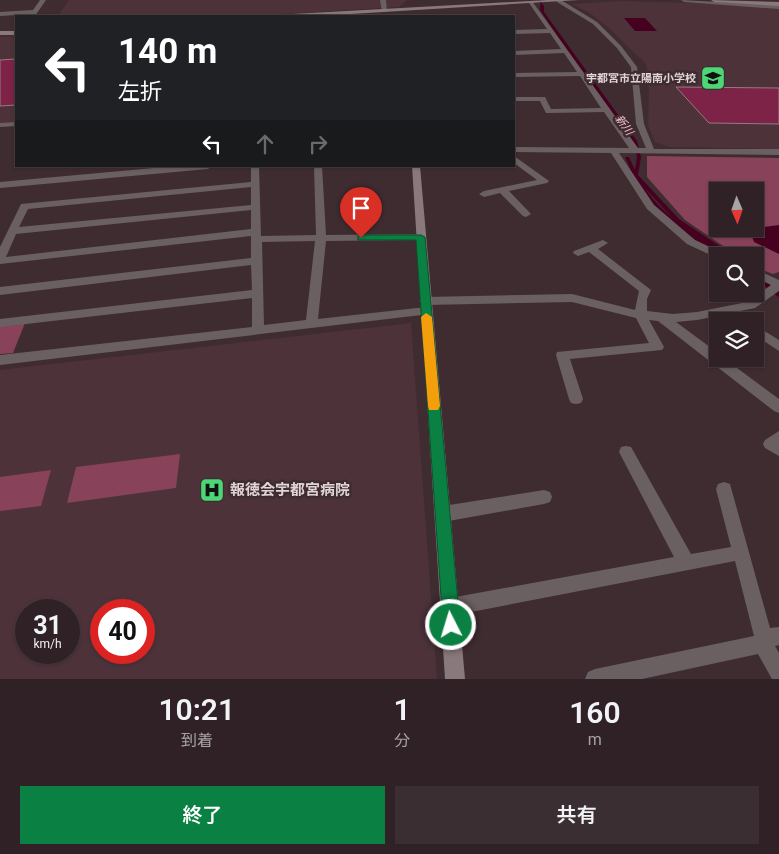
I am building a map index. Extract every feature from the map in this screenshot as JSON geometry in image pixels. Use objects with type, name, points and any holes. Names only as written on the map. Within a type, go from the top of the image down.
[{"type":"street","points":[[0,14],[33,14],[43,0]]},
{"type":"street","points":[[383,0],[385,11]]},
{"type":"street","points":[[404,13],[413,0]]},
{"type":"street","points":[[311,15],[385,11],[404,13],[576,0]]},
{"type":"street","points":[[684,0],[779,4]]},
{"type":"street","points":[[714,0],[779,4]]},
{"type":"street","points":[[746,0],[779,4]]},
{"type":"street","points":[[559,1],[595,23],[619,47],[634,66],[640,124],[651,151]]},
{"type":"street","points":[[532,3],[636,152]]},
{"type":"street","points":[[515,32],[552,31]]},
{"type":"street","points":[[0,34],[15,32]]},
{"type":"street","points":[[515,53],[566,51]]},
{"type":"street","points":[[515,75],[582,74]]},
{"type":"street","points":[[515,99],[542,99],[549,111],[607,110]]},
{"type":"street","points":[[0,125],[15,124]]},
{"type":"street","points":[[515,150],[779,152]]},
{"type":"street","points":[[614,152],[650,207],[691,242],[709,251]]},
{"type":"street","points":[[484,194],[544,181],[515,160]]},
{"type":"street","points":[[0,185],[197,167]]},
{"type":"street","points":[[255,167],[258,329]]},
{"type":"street","points":[[312,323],[321,238],[318,167]]},
{"type":"street","points":[[416,167],[425,306],[456,679]]},
{"type":"street","points":[[0,259],[24,206],[255,184]]},
{"type":"street","points":[[502,190],[526,214]]},
{"type":"street","points":[[13,231],[256,207]]},
{"type":"street","points":[[0,259],[256,235],[321,238],[421,237]]},
{"type":"street","points":[[578,253],[603,243]]},
{"type":"street","points":[[576,398],[562,355],[658,346],[640,315],[640,301],[645,290],[590,248]]},
{"type":"street","points":[[0,291],[257,261]]},
{"type":"street","points":[[0,360],[312,323],[425,306],[572,298],[640,315],[658,315],[674,318],[696,316],[751,305],[779,284],[764,276]]},
{"type":"street","points":[[0,323],[258,293]]},
{"type":"street","points":[[728,309],[732,312]]},
{"type":"street","points":[[658,315],[779,407]]},
{"type":"street","points":[[764,335],[779,346]]},
{"type":"street","points":[[779,437],[770,444],[779,450]]},
{"type":"street","points":[[626,452],[686,562]]},
{"type":"street","points":[[724,489],[779,672]]},
{"type":"street","points":[[443,514],[544,497]]},
{"type":"street","points":[[450,607],[729,555]]},
{"type":"street","points":[[595,679],[769,640]]},
{"type":"shaded area","points":[[69,0],[407,0],[399,7],[265,15],[59,15]]},
{"type":"shaded area","name":"宇都宮市立陽南小学校","points":[[620,1],[733,4],[779,8],[779,149],[669,147],[655,142],[648,125],[649,93],[646,64],[611,30],[590,13],[572,4]]},
{"type":"shaded area","points":[[540,5],[542,5],[542,11],[635,142],[629,141],[540,10]]},
{"type":"shaded area","points":[[624,18],[645,18],[657,31],[635,31]]},
{"type":"shaded area","points":[[15,36],[15,122],[0,123],[0,37]]},
{"type":"shaded area","points":[[647,156],[779,158],[779,272],[773,274],[764,270],[764,247],[725,247],[712,238],[764,238],[764,182],[709,182],[709,236],[685,220],[647,177]]},
{"type":"shaded area","points":[[625,157],[629,157],[643,184],[663,210],[698,236],[719,247],[709,248],[671,221],[652,203],[634,177]]},
{"type":"shaded area","points":[[779,225],[779,254],[754,242],[752,238],[764,238],[764,227]]},
{"type":"shaded area","points":[[25,323],[13,353],[0,354],[0,326]]},
{"type":"shaded area","name":"報徳会宇都宮病院","points":[[411,323],[437,679],[0,679],[0,370]]},
{"type":"shaded area","points":[[180,454],[176,488],[67,503],[76,467]]},
{"type":"shaded area","points":[[51,470],[41,506],[0,511],[0,477]]},
{"type":"building","points":[[15,59],[15,105],[0,106],[0,60]]},
{"type":"building","points":[[676,87],[779,88],[779,124],[709,123]]},
{"type":"waterway","name":"新川","points":[[539,0],[543,6],[543,12],[635,141],[639,157],[636,175],[677,220],[718,247]]},
{"type":"waterway","name":"新川","points":[[764,282],[779,295]]},
{"type":"slow traffic","points":[[426,317],[434,406]]},
{"type":"place","name":"宇都宮市立陽南小学校","points":[[713,78]]},
{"type":"place","name":"報徳会宇都宮病院","points":[[212,490]]},
{"type":"route","points":[[361,238],[421,237],[451,625]]}]
